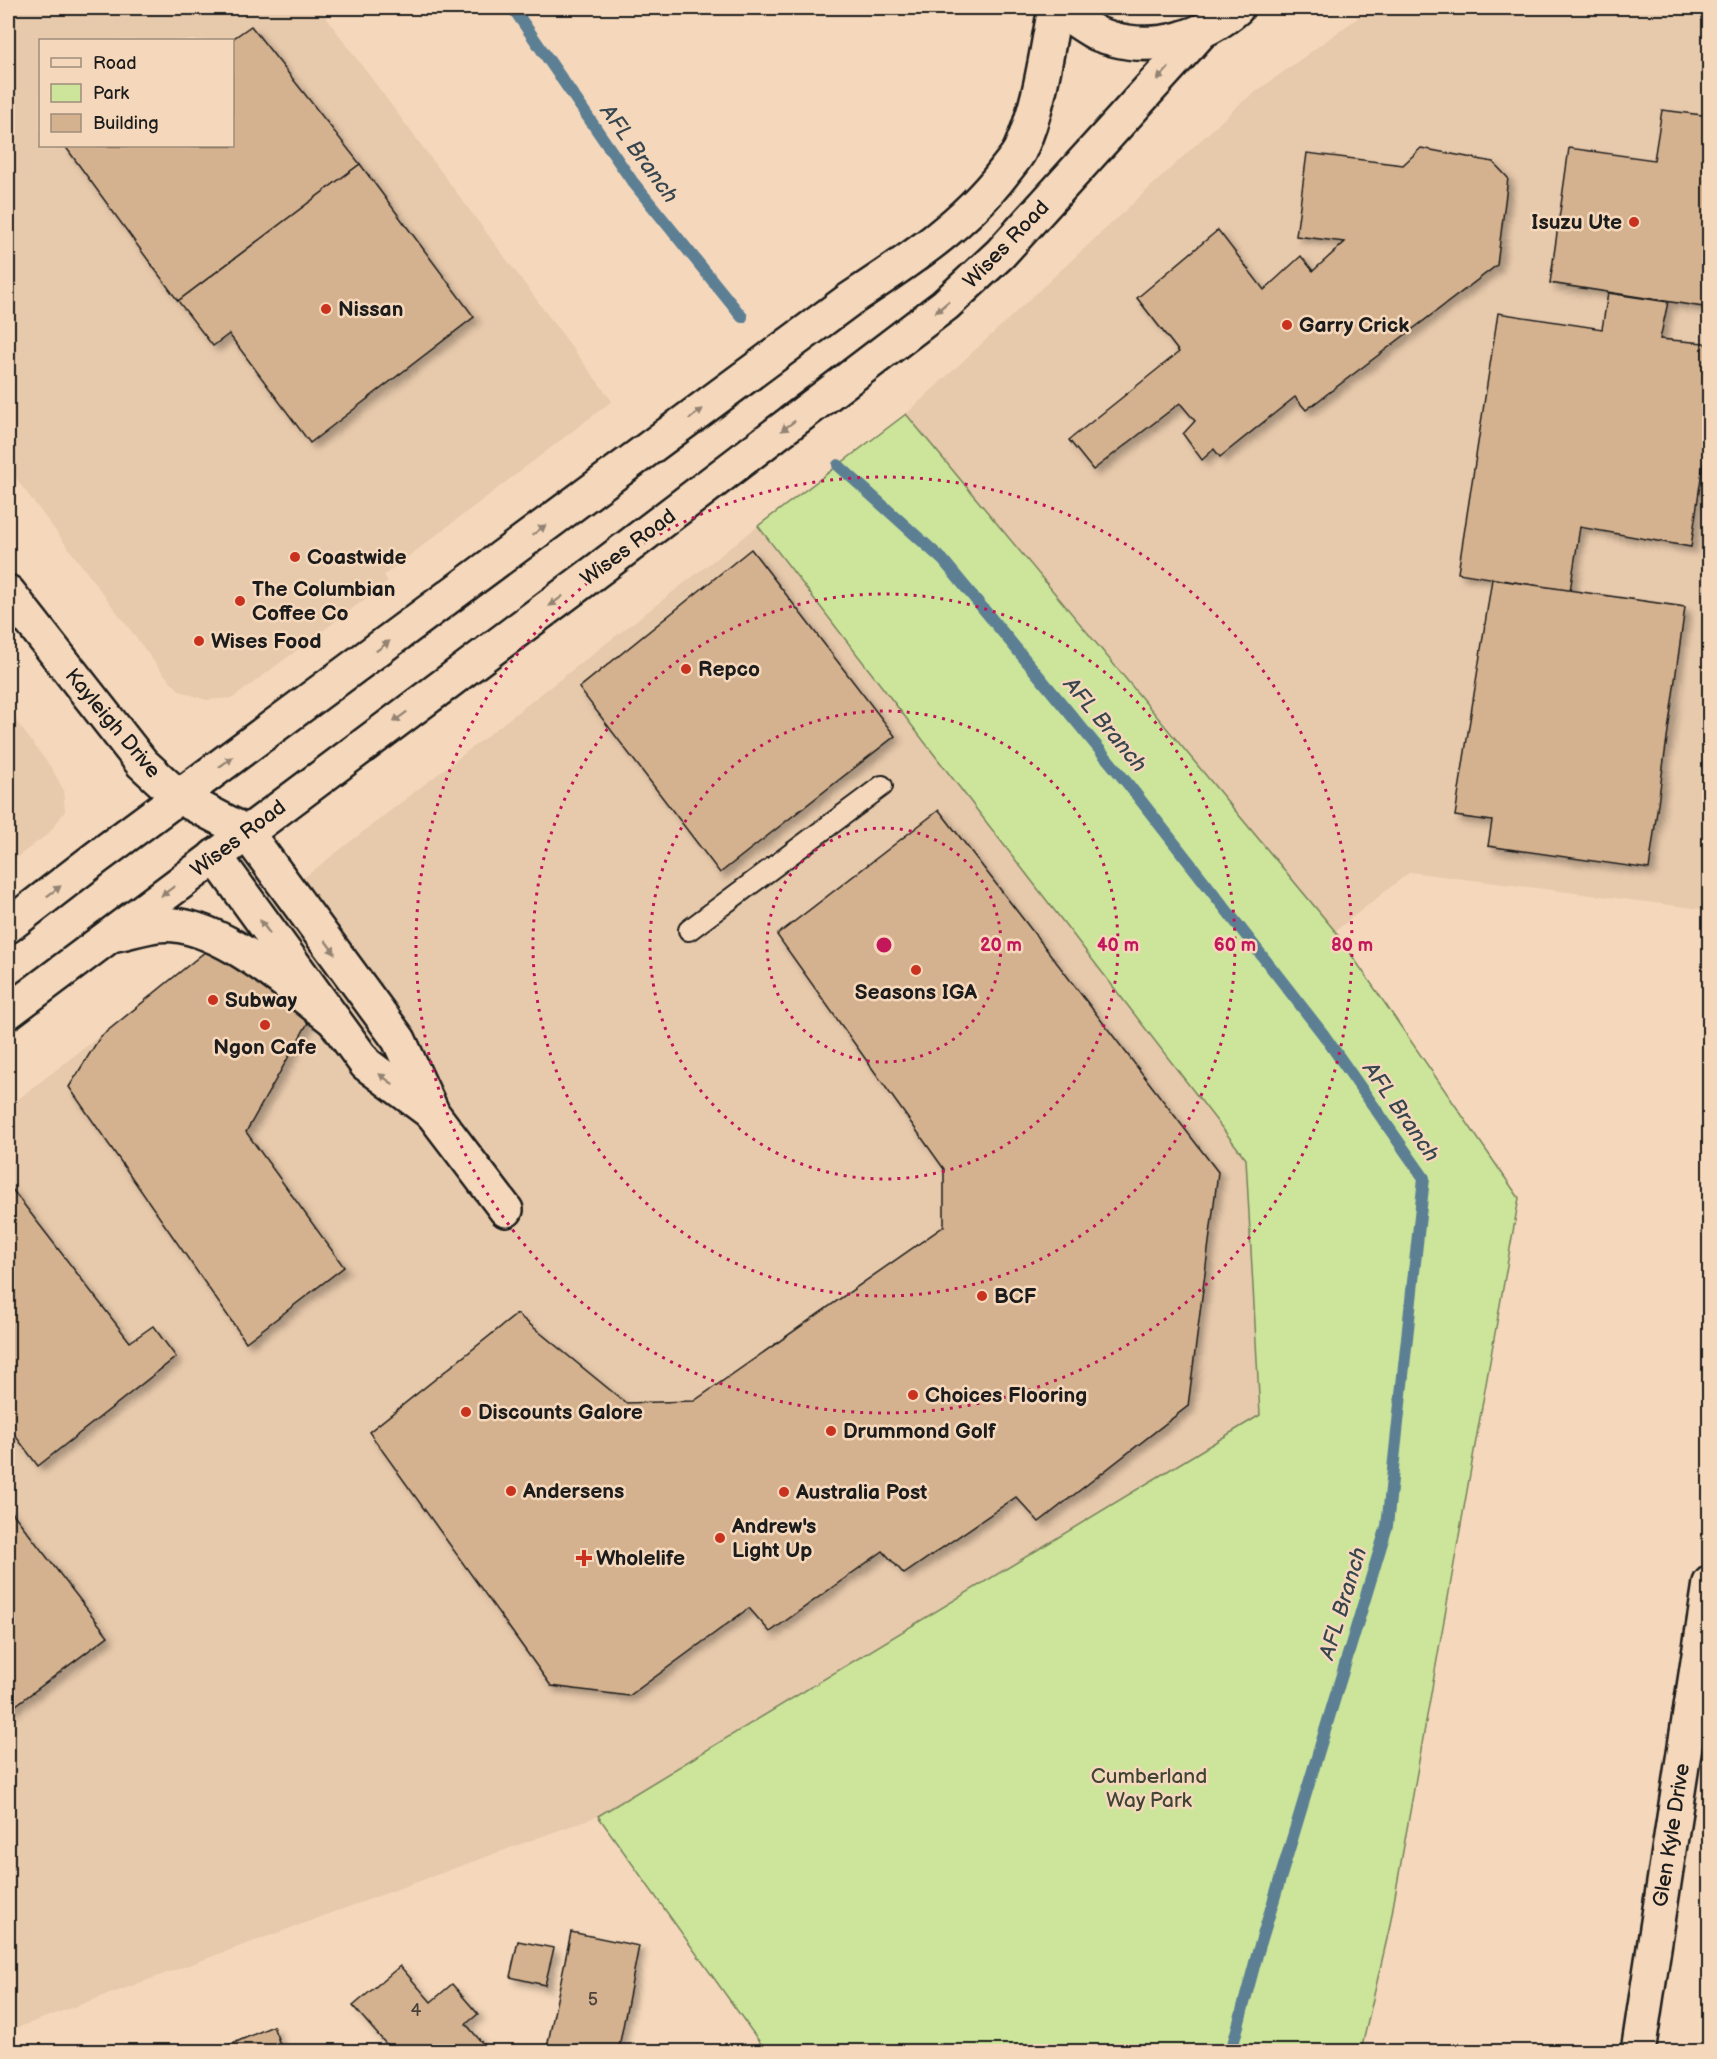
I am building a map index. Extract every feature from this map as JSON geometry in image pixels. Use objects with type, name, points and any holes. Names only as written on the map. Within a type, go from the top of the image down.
[{"type":"main road","points":[[8,926],[849,300],[912,258],[958,221],[990,190],[1019,152],[1034,113],[1056,8],[1097,34],[1132,44],[1168,42],[1202,31],[1237,8]]},
{"type":"main road","name":"Wises Road","points":[[8,1012],[603,566],[945,305],[1000,254],[1202,31]]},
{"type":"main road","name":"Kayleigh Drive","points":[[8,592],[142,763],[179,797],[215,856],[366,1064],[433,1113]]},
{"type":"main road","points":[[179,797],[246,832],[399,1040],[433,1113],[506,1210]]},
{"type":"main road","points":[[108,936],[159,925],[200,930],[250,956],[334,1020]]},
{"type":"main road","name":"Glen Kyle Drive","points":[[1638,2052],[1710,1582]]},
{"type":"lane","points":[[689,930],[882,786]]},
{"type":"shaded area","points":[[8,8],[319,8],[612,401],[384,575],[388,582],[233,698],[206,700],[180,691],[162,672],[8,468]]},
{"type":"shaded area","points":[[1371,8],[1709,8],[1709,910],[1410,872],[1335,931],[906,414],[1242,102]]},
{"type":"shaded area","points":[[758,526],[1246,1159],[1260,1415],[598,1816],[8,2031],[8,1107]]},
{"type":"shaded area","points":[[8,710],[52,769],[63,789],[65,811],[49,833],[8,864]]},
{"type":"green space","name":"Cumberland Way Park","points":[[906,414],[1335,931],[1519,1198],[1389,1930],[1361,2051],[766,2051],[598,1816],[1260,1415],[1246,1159],[758,526]]},
{"type":"building","points":[[251,26],[360,164],[178,301],[66,147],[234,147],[232,39]]},
{"type":"building","name":"Isuzu Ute","points":[[1662,110],[1710,116],[1710,308],[1550,283],[1569,148],[1654,160]]},
{"type":"building","name":"Garry Crick","points":[[1421,148],[1493,162],[1508,178],[1497,265],[1306,410],[1295,397],[1220,457],[1214,449],[1202,460],[1183,434],[1195,421],[1180,403],[1093,470],[1069,440],[1179,352],[1137,298],[1218,230],[1264,290],[1301,256],[1313,271],[1345,242],[1296,236],[1307,153],[1403,165]]},
{"type":"building","name":"Nissan","points":[[360,164],[474,317],[310,443],[229,334],[213,346],[178,301]]},
{"type":"building","points":[[1608,293],[1668,302],[1660,339],[1704,343],[1710,349],[1710,415],[1691,547],[1580,527],[1570,591],[1458,573],[1498,313],[1602,329]]},
{"type":"building","points":[[751,549],[895,736],[720,873],[579,688]]},
{"type":"building","points":[[1492,579],[1685,607],[1649,869],[1488,846],[1492,821],[1455,816]]},
{"type":"building","points":[[939,810],[1218,1172],[1188,1406],[1039,1522],[1016,1497],[904,1574],[883,1551],[770,1632],[749,1608],[629,1696],[551,1686],[369,1432],[517,1314],[626,1403],[694,1401],[944,1226],[944,1169],[777,935]]},
{"type":"building","points":[[211,947],[310,1019],[246,1132],[344,1267],[246,1342],[69,1087],[100,1037]]},
{"type":"building","points":[[8,1184],[130,1342],[153,1326],[176,1357],[38,1466],[8,1426]]},
{"type":"building","points":[[8,1507],[108,1636],[8,1711]]},
{"type":"building","points":[[571,1932],[639,1946],[618,2052],[546,2052]]},
{"type":"building","points":[[518,1941],[554,1948],[545,1985],[510,1977]]},
{"type":"building","points":[[400,1966],[431,2002],[452,1984],[478,2014],[466,2024],[490,2052],[393,2052],[353,2006]]},
{"type":"building","points":[[273,2026],[283,2052],[213,2052]]},
{"type":"waterway","name":"AFL Branch","points":[[513,8],[632,181],[742,317]]},
{"type":"waterway","name":"AFL Branch","points":[[838,465],[943,560],[1128,784],[1323,1034],[1424,1178],[1387,1526],[1257,1955],[1231,2052]]},
{"type":"place","name":"Isuzu Ute","points":[[1634,222]]},
{"type":"place","name":"Nissan","points":[[326,309]]},
{"type":"place","name":"Garry Crick","points":[[1287,325]]},
{"type":"place","name":"Coastwide","points":[[295,557]]},
{"type":"place","name":"The Columbian Coffee Co","points":[[240,601]]},
{"type":"place","name":"Wises Food","points":[[199,641]]},
{"type":"place","name":"Repco","points":[[686,669]]},
{"type":"place","name":"Seasons IGA","points":[[916,970]]},
{"type":"place","name":"Subway","points":[[213,1000]]},
{"type":"place","name":"Ngon Cafe","points":[[265,1025]]},
{"type":"place","name":"BCF","points":[[982,1296]]},
{"type":"place","name":"Choices Flooring","points":[[913,1395]]},
{"type":"place","name":"Discounts Galore","points":[[466,1412]]},
{"type":"place","name":"Drummond Golf","points":[[831,1431]]},
{"type":"place","name":"Andersens","points":[[511,1491]]},
{"type":"place","name":"Australia Post","points":[[784,1492]]},
{"type":"place","name":"Andrew's Light Up","points":[[720,1538]]},
{"type":"place","name":"Wholelife","points":[[584,1558]]}]
